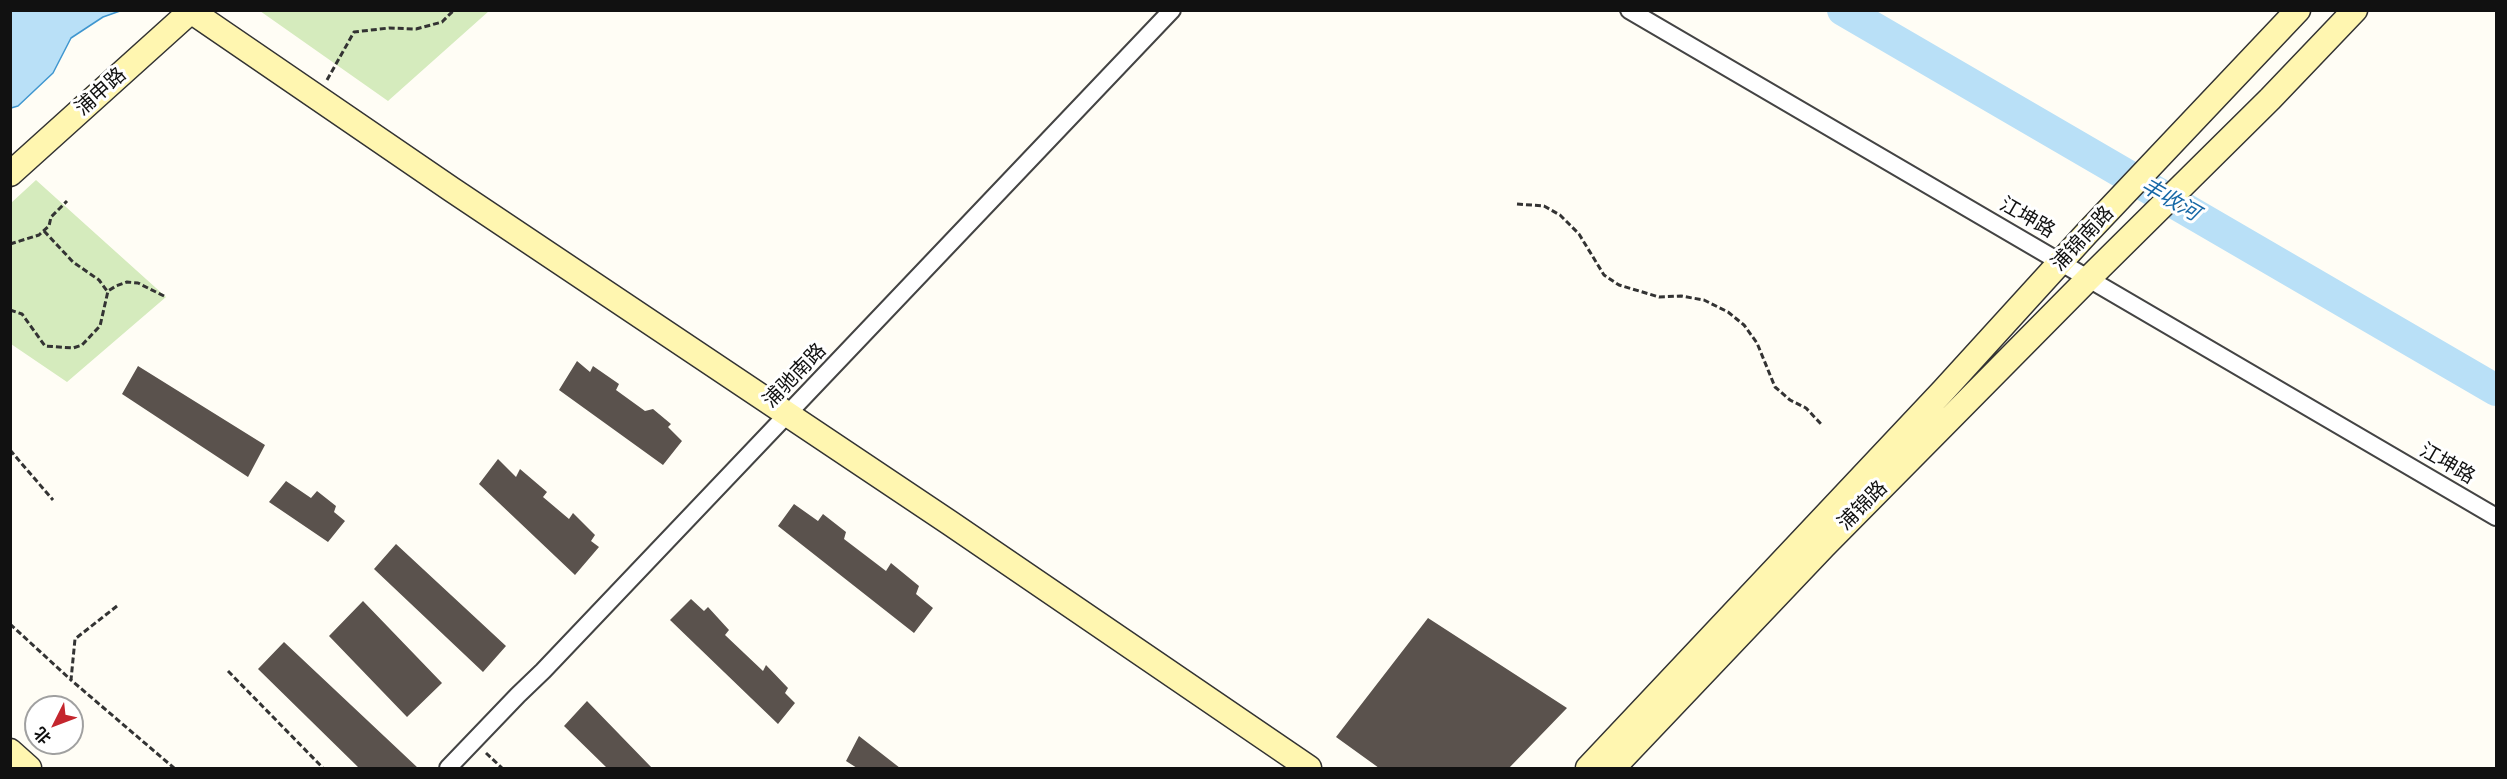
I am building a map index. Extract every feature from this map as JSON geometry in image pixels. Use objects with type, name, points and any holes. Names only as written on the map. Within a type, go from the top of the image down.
[{"type":"main road","name":"浦锦南路","points":[[1943,391],[2086,234],[2298,10]]},
{"type":"main road","name":"浦锦南路","points":[[2118,249],[2190,179],[2355,10]]},
{"type":"main road","points":[[191,11],[1309,768]]},
{"type":"main road","name":"浦申路","points":[[10,174],[191,11]]},
{"type":"main road","name":"浦锦路","points":[[1613,768],[1824,546],[2118,249]]},
{"type":"main road","name":"浦锦路","points":[[1588,768],[1943,391]]},
{"type":"main road","points":[[10,752],[29,768]]},
{"type":"street","name":"浦驰南路","points":[[447,768],[543,671],[1172,10]]},
{"type":"street","name":"江坤路","points":[[1629,10],[2496,518]]},
{"type":"path","points":[[324,85],[354,32],[416,28],[442,22],[454,10]]},
{"type":"path","points":[[10,244],[39,235],[49,226],[51,217],[67,201]]},
{"type":"path","points":[[1517,204],[1544,206],[1560,215],[1579,234],[1604,276],[1619,285],[1659,297],[1681,296],[1704,300],[1728,312],[1744,325],[1757,343],[1775,387],[1790,400],[1806,408],[1822,425]]},
{"type":"path","points":[[44,231],[73,262],[99,280],[108,291]]},
{"type":"path","points":[[108,291],[127,282],[138,283],[166,297]]},
{"type":"path","points":[[10,310],[22,314],[45,346],[73,348],[82,345],[100,326],[108,291]]},
{"type":"path","points":[[10,450],[53,500]]},
{"type":"path","points":[[71,680],[75,639],[117,606]]},
{"type":"path","points":[[10,624],[71,680],[174,768]]},
{"type":"path","points":[[228,671],[323,768]]},
{"type":"path","points":[[474,741],[502,768]]},
{"type":"green space","points":[[260,11],[489,11],[388,101]]},
{"type":"green space","points":[[36,180],[166,297],[67,382],[11,344],[11,203]]},
{"type":"water","points":[[11,10],[120,11],[103,17],[71,38],[53,73],[18,106],[11,108]]},
{"type":"building","points":[[577,361],[590,372],[593,366],[619,384],[616,390],[645,411],[653,409],[671,424],[668,427],[682,441],[663,465],[559,390]]},
{"type":"building","points":[[138,366],[265,445],[248,477],[122,394]]},
{"type":"building","points":[[498,459],[516,477],[520,469],[547,492],[543,497],[569,519],[573,513],[595,535],[591,541],[599,547],[575,575],[479,484]]},
{"type":"building","points":[[286,481],[311,498],[317,491],[336,506],[334,512],[345,521],[328,542],[269,502]]},
{"type":"building","points":[[794,504],[818,521],[823,514],[846,532],[844,539],[886,571],[891,563],[919,586],[916,594],[933,608],[914,633],[778,526]]},
{"type":"building","points":[[396,544],[506,646],[483,672],[374,569]]},
{"type":"building","points":[[691,599],[704,611],[708,607],[729,630],[725,635],[763,671],[766,665],[788,688],[785,693],[795,703],[778,724],[670,620]]},
{"type":"building","points":[[363,601],[442,683],[407,717],[329,636]]},
{"type":"building","points":[[1428,618],[1567,708],[1509,768],[1379,768],[1336,737]]},
{"type":"building","points":[[284,642],[418,768],[359,768],[258,669]]},
{"type":"building","points":[[587,701],[652,768],[607,768],[564,726]]},
{"type":"building","points":[[859,736],[900,768],[857,768],[846,761]]},
{"type":"waterway","name":"丰收河","points":[[1843,10],[2496,390]]}]
